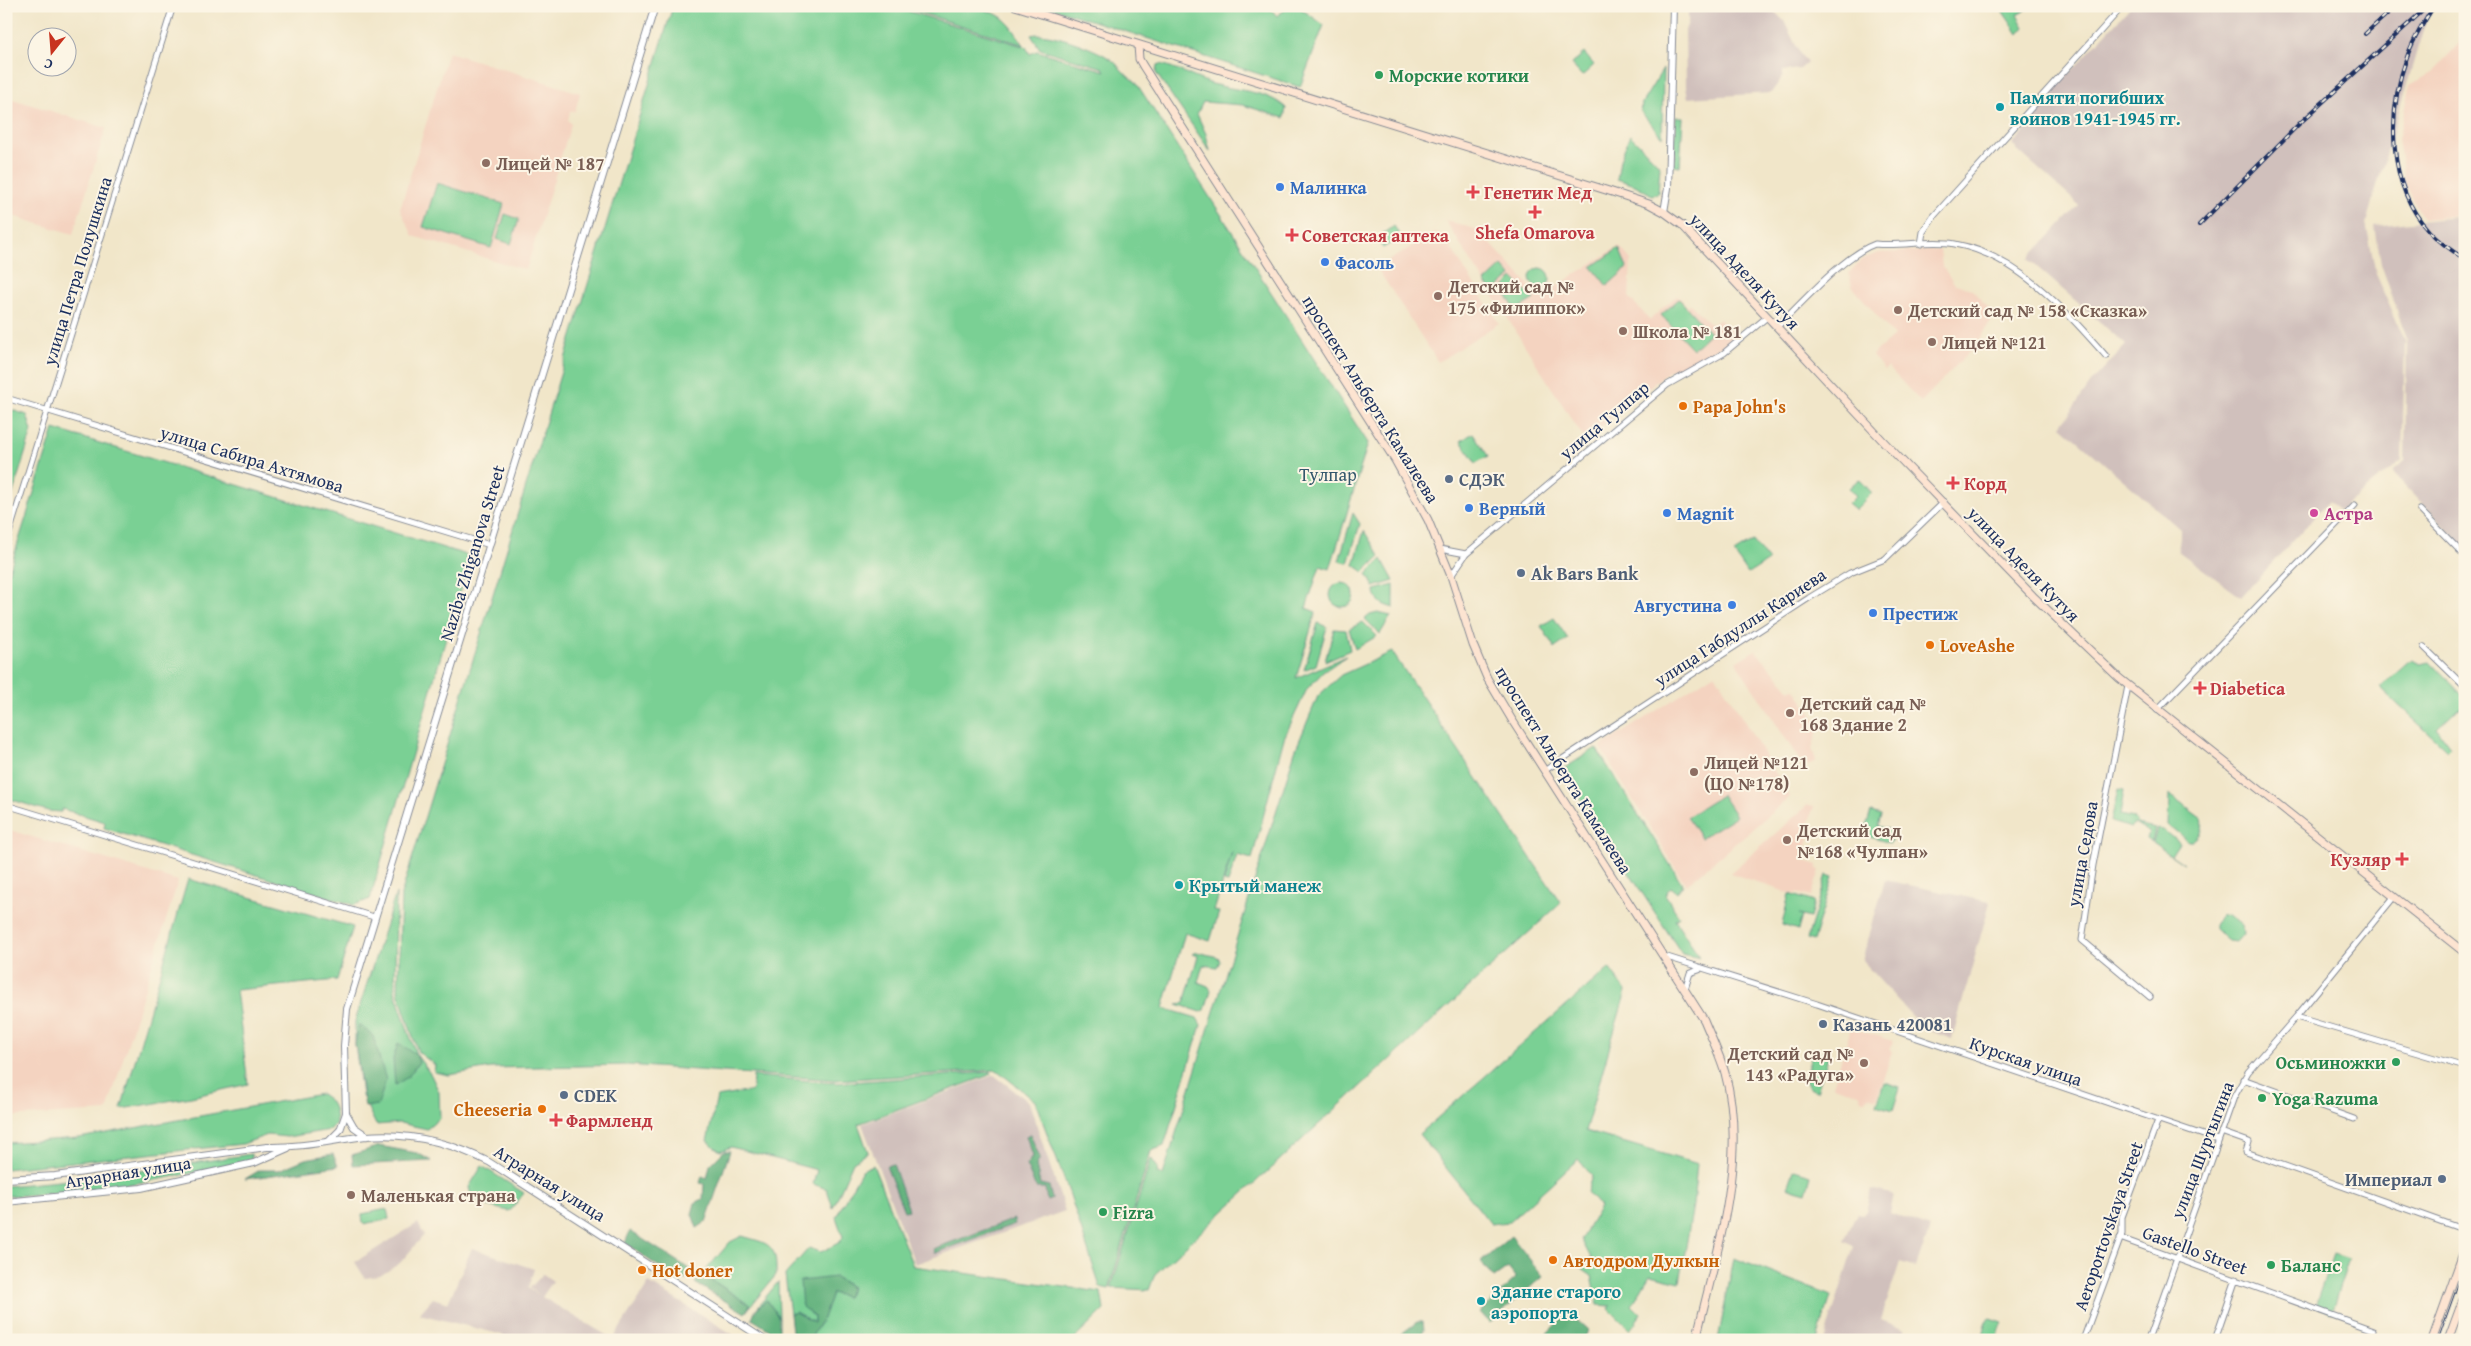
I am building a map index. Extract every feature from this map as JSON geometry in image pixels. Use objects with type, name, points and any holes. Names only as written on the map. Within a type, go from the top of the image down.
[{"type":"main road","points":[[1015,6],[1609,191],[1664,212]]},
{"type":"main road","name":"проспект Альберта Камалеева","points":[[1138,45],[1143,66],[1395,460],[1428,520],[1451,576],[1473,645],[1488,678],[1544,771],[1704,1020],[1725,1073],[1734,1136],[1728,1196],[1696,1340]]},
{"type":"main road","name":"улица Аделя Кутуя","points":[[1664,212],[1682,225],[1884,442],[2039,602],[2128,686],[2465,953]]},
{"type":"main road","points":[[2432,1340],[2465,1248]]},
{"type":"main road","points":[[2448,1340],[2465,1294]]},
{"type":"street","name":"улица Петра Полушкина","points":[[6,543],[173,6]]},
{"type":"street","name":"Naziba Zhiganova Street","points":[[329,1141],[340,1130],[346,1114],[345,1025],[347,1009],[655,6]]},
{"type":"street","name":"улица Аделя Кутуя","points":[[1664,212],[1668,188],[1673,6]]},
{"type":"street","points":[[1921,244],[1923,232],[1933,217],[2123,6]]},
{"type":"street","points":[[1777,327],[1850,258],[1865,248],[1875,244],[1954,243],[1980,250],[2011,268],[2066,312],[2106,356]]},
{"type":"street","name":"улица Тулпар","points":[[1451,576],[1466,554],[1667,385],[1724,353],[1767,317]]},
{"type":"street","name":"улица Сабира Ахтямова","points":[[6,398],[490,545]]},
{"type":"street","name":"улица Габдуллы Кариева","points":[[1544,771],[1809,598],[1848,574],[1885,559],[1944,502]]},
{"type":"street","points":[[2158,710],[2355,505]]},
{"type":"street","points":[[2420,510],[2465,556]]},
{"type":"street","points":[[1440,549],[1466,554]]},
{"type":"street","points":[[2424,647],[2465,687]]},
{"type":"street","name":"улица Седова","points":[[2128,686],[2093,865],[2082,940],[2150,997]]},
{"type":"street","points":[[6,805],[374,918]]},
{"type":"street","name":"улица Шуртыгина","points":[[2148,1340],[2234,1097],[2248,1072],[2394,897]]},
{"type":"street","name":"Курская улица","points":[[1664,956],[1817,1004],[2218,1140]]},
{"type":"street","points":[[1685,989],[1692,971],[1710,972]]},
{"type":"street","points":[[2296,1016],[2465,1067]]},
{"type":"street","points":[[2244,1079],[2354,1119]]},
{"type":"street","points":[[346,1114],[354,1127],[367,1136]]},
{"type":"street","name":"Aeroportovskaya Street","points":[[2083,1340],[2120,1238],[2122,1217],[2158,1120]]},
{"type":"street","points":[[2222,1132],[2249,1142],[2246,1152],[2465,1230]]},
{"type":"street","name":"Аграрная улица","points":[[6,1179],[55,1176],[251,1149],[291,1148],[367,1136],[398,1135],[422,1138],[445,1144],[484,1159],[530,1186],[765,1340]]},
{"type":"street","name":"Аграрная улица","points":[[6,1202],[141,1188],[254,1163],[291,1148]]},
{"type":"street","points":[[251,1149],[255,1149],[257,1154],[254,1163]]},
{"type":"street","name":"Gastello Street","points":[[2120,1238],[2373,1330],[2369,1340]]},
{"type":"street","points":[[2215,1340],[2236,1279]]},
{"type":"shaded area","points":[[1688,6],[1769,6],[1784,21],[1800,54],[1807,63],[1800,69],[1783,71],[1783,76],[1771,93],[1688,98],[1686,87],[1685,30],[1688,23]]},
{"type":"shaded area","points":[[2131,6],[2430,6],[2366,223],[2376,274],[2405,340],[2402,460],[2339,511],[2329,501],[2241,597],[2178,551],[2181,530],[2061,426],[2093,380],[2126,345],[2028,259],[2079,205],[2012,145],[2026,130],[2022,125]]},
{"type":"shaded area","points":[[2465,37],[2465,215],[2423,219],[2405,183],[2398,139],[2410,85],[2432,73]]},
{"type":"shaded area","name":"Лицей № 187","points":[[448,52],[580,93],[575,111],[570,112],[568,120],[571,124],[526,270],[413,236],[400,209]]},
{"type":"shaded area","points":[[9,98],[106,128],[73,234],[6,214],[6,100]]},
{"type":"shaded area","points":[[2465,216],[2465,548],[2392,472],[2405,461],[2407,339],[2381,264],[2375,226]]},
{"type":"shaded area","name":"Школа № 181","points":[[1445,220],[1478,230],[1540,297],[1619,246],[1631,260],[1629,297],[1650,320],[1677,295],[1687,306],[1690,304],[1711,325],[1719,319],[1736,336],[1726,344],[1680,369],[1670,370],[1585,440]]},
{"type":"shaded area","name":"Детский сад № 175 «Филиппок»","points":[[1435,232],[1442,234],[1499,323],[1438,362],[1377,268]]},
{"type":"shaded area","points":[[1940,250],[1942,266],[1954,283],[1971,289],[1995,315],[1973,348],[1921,402],[1888,367],[1884,370],[1872,355],[1894,336],[1852,286],[1849,273],[1862,259],[1879,253]]},
{"type":"shaded area","name":"Детский сад № 168 Здание 2","points":[[1755,650],[1790,690],[1795,689],[1816,721],[1815,727],[1818,730],[1812,749],[1816,761],[1804,767],[1736,662]]},
{"type":"shaded area","name":"Лицей №121 (ЦО №178)","points":[[1715,673],[1790,797],[1686,885],[1600,747]]},
{"type":"shaded area","name":"Детский сад №168 «Чулпан»","points":[[1808,805],[1814,806],[1807,828],[1812,829],[1802,860],[1818,865],[1817,869],[1820,870],[1811,897],[1797,893],[1792,894],[1730,873]]},
{"type":"shaded area","points":[[6,829],[178,881],[107,1111],[6,1117]]},
{"type":"shaded area","points":[[1885,880],[1990,902],[1952,1039],[1924,1029],[1862,961]]},
{"type":"shaded area","name":"Детский сад № 143 «Радуга»","points":[[1851,1028],[1893,1041],[1890,1050],[1892,1051],[1877,1099],[1868,1096],[1865,1100],[1861,1099],[1860,1094],[1833,1086]]},
{"type":"shaded area","points":[[994,1075],[1029,1102],[1065,1211],[915,1264],[862,1124]]},
{"type":"shaded area","points":[[1872,1189],[1894,1195],[1890,1213],[1930,1228],[1916,1267],[1900,1262],[1881,1320],[1905,1329],[1902,1340],[1824,1340],[1854,1246],[1844,1241],[1857,1213],[1862,1214],[1866,1211]]},
{"type":"shaded area","points":[[418,1223],[424,1235],[400,1263],[380,1276],[365,1278],[355,1262]]},
{"type":"shaded area","points":[[472,1248],[534,1269],[528,1288],[539,1295],[530,1288],[543,1274],[553,1281],[542,1297],[613,1339],[649,1283],[742,1340],[503,1340],[503,1335],[419,1314],[433,1298],[448,1303]]},
{"type":"green space","points":[[939,5],[983,9],[1005,20],[1024,45],[899,6]]},
{"type":"green space","name":"Тулпар","points":[[673,6],[891,6],[1026,47],[1030,54],[1037,51],[1105,71],[1103,68],[1040,49],[1031,35],[1038,34],[1059,37],[1093,49],[1109,58],[1128,77],[1135,81],[1368,443],[1330,569],[1320,566],[1306,608],[1316,612],[1296,678],[1346,656],[1323,672],[1307,689],[1284,738],[1252,859],[1237,855],[1228,883],[1224,882],[1232,852],[1214,911],[1219,912],[1210,941],[1185,933],[1163,1008],[1197,1018],[1201,1025],[1164,1146],[1151,1151],[1109,1289],[1100,1287],[1070,1195],[1035,1101],[997,1070],[836,1080],[627,1065],[491,1068],[449,1075],[434,1072],[435,1065],[418,1052],[398,992],[401,895]]},
{"type":"green space","points":[[1046,6],[1268,6],[1277,16],[1290,6],[1297,6],[1324,25],[1300,87]]},
{"type":"green space","points":[[1999,6],[2032,6],[2017,15],[2024,27],[2018,34]]},
{"type":"green space","points":[[1584,53],[1594,65],[1582,76],[1571,64]]},
{"type":"green space","points":[[1161,64],[1209,83],[1253,92],[1271,98],[1286,108],[1284,118],[1243,105],[1203,102],[1197,114],[1206,134],[1210,151],[1156,73],[1157,65]]},
{"type":"green space","points":[[1663,69],[1662,137],[1641,112],[1642,103]]},
{"type":"green space","points":[[1676,117],[1683,117],[1680,167],[1674,166]]},
{"type":"green space","points":[[1630,135],[1660,166],[1658,193],[1652,195],[1635,185],[1617,179],[1620,160]]},
{"type":"green space","points":[[437,183],[504,204],[491,248],[423,227]]},
{"type":"green space","points":[[505,214],[519,219],[511,244],[497,239]]},
{"type":"green space","points":[[1394,226],[1401,237],[1383,248],[1376,238]]},
{"type":"green space","points":[[1619,248],[1627,268],[1607,286],[1592,267]]},
{"type":"green space","points":[[1502,266],[1511,276],[1493,292],[1485,282]]},
{"type":"green space","points":[[1540,268],[1547,271],[1550,278],[1547,285],[1540,288],[1533,285],[1530,278],[1533,271]]},
{"type":"green space","points":[[1513,278],[1534,299],[1516,310],[1502,289]]},
{"type":"green space","points":[[1679,299],[1710,333],[1693,349],[1661,315]]},
{"type":"green space","points":[[6,408],[27,415],[32,431],[6,515]]},
{"type":"green space","points":[[54,429],[470,556],[370,899],[354,905],[104,828],[105,822],[62,809],[61,812],[48,811],[6,798],[6,581]]},
{"type":"green space","points":[[1473,433],[1488,456],[1476,463],[1461,441]]},
{"type":"green space","points":[[1859,479],[1872,493],[1855,510],[1848,504],[1856,496],[1849,488]]},
{"type":"green space","points":[[1353,513],[1360,524],[1348,563],[1339,561]]},
{"type":"green space","points":[[1364,531],[1380,556],[1364,572],[1354,565]]},
{"type":"green space","points":[[1753,541],[1768,561],[1748,574],[1734,553]]},
{"type":"green space","points":[[1382,559],[1394,581],[1374,587],[1367,574]]},
{"type":"green space","points":[[1342,583],[1351,586],[1354,595],[1351,604],[1342,607],[1333,604],[1330,595],[1333,586]]},
{"type":"green space","points":[[1394,585],[1394,608],[1380,602],[1376,597],[1375,590]]},
{"type":"green space","points":[[1378,613],[1391,616],[1380,634],[1365,619],[1370,615]]},
{"type":"green space","points":[[1554,618],[1568,639],[1555,648],[1541,626]]},
{"type":"green space","points":[[1363,622],[1377,636],[1355,649],[1349,629]]},
{"type":"green space","points":[[1318,623],[1327,627],[1316,665],[1304,670]]},
{"type":"green space","points":[[1334,629],[1346,630],[1350,650],[1325,661]]},
{"type":"green space","points":[[1392,652],[1561,903],[1155,1274],[1149,1290],[1111,1288],[1151,1158],[1158,1168],[1157,1173],[1163,1175],[1295,751],[1318,696],[1341,675]]},
{"type":"green space","points":[[2412,659],[2420,663],[2430,661],[2465,698],[2465,709],[2459,708],[2437,729],[2450,747],[2447,750],[2380,688]]},
{"type":"green space","points":[[1596,748],[1683,885],[1677,892],[1671,887],[1665,894],[1679,917],[1675,920],[1700,958],[1682,954],[1562,770]]},
{"type":"green space","points":[[2118,789],[2124,790],[2120,815],[2133,818],[2137,825],[2155,829],[2152,842],[2147,839],[2149,832],[2133,824],[2131,828],[2111,822]]},
{"type":"green space","points":[[1722,795],[1736,816],[1701,838],[1687,817]]},
{"type":"green space","points":[[2169,795],[2202,819],[2203,826],[2201,831],[2192,841],[2188,841],[2168,825]]},
{"type":"green space","points":[[1871,812],[1881,815],[1878,826],[1894,831],[1890,843],[1863,835]]},
{"type":"green space","points":[[2157,829],[2163,830],[2179,843],[2171,855],[2184,864],[2153,843]]},
{"type":"green space","points":[[1827,875],[1833,877],[1813,941],[1807,939]]},
{"type":"green space","points":[[188,879],[353,927],[337,980],[236,990],[248,1084],[191,1097],[121,1109]]},
{"type":"green space","points":[[396,893],[395,992],[416,1054],[431,1075],[439,1092],[440,1118],[427,1129],[400,1123],[376,1125],[362,1096],[355,1044],[355,1021]]},
{"type":"green space","points":[[1789,894],[1814,902],[1810,918],[1802,916],[1798,930],[1782,925]]},
{"type":"green space","points":[[2227,914],[2242,926],[2243,934],[2236,942],[2228,941],[2214,929],[2214,925],[2221,915]]},
{"type":"green space","points":[[1197,952],[1218,957],[1220,961],[1217,967],[1203,965],[1198,982],[1208,986],[1211,990],[1205,1010],[1201,1012],[1177,1004],[1184,1003],[1198,956],[1193,954]]},
{"type":"green space","points":[[1609,968],[1626,991],[1585,1131],[1697,1164],[1693,1205],[1680,1282],[1650,1275],[1632,1305],[1641,1314],[1630,1330],[1609,1309],[1611,1306],[1598,1305],[1592,1276],[1576,1265],[1591,1258],[1581,1239],[1600,1207],[1587,1192],[1592,1176],[1578,1159],[1509,1222],[1491,1224],[1419,1134]]},
{"type":"green space","points":[[359,1024],[373,1036],[386,1080],[378,1105],[365,1107],[355,1044]]},
{"type":"green space","points":[[398,1043],[416,1054],[419,1062],[408,1077],[395,1085],[393,1059]]},
{"type":"green space","points":[[1813,1050],[1829,1055],[1817,1091],[1810,1089],[1804,1079]]},
{"type":"green space","points":[[991,1072],[992,1074],[858,1124],[868,1152],[853,1162],[833,1208],[827,1189],[813,1184],[817,1170],[731,1147],[720,1151],[707,1141],[717,1097],[752,1091],[753,1076],[836,1083]]},
{"type":"green space","points":[[1884,1082],[1900,1087],[1893,1110],[1877,1105]]},
{"type":"green space","points":[[321,1094],[329,1100],[334,1110],[336,1123],[330,1130],[287,1137],[267,1135],[243,1144],[6,1169],[6,1143],[79,1138]]},
{"type":"green space","points":[[1030,1134],[1040,1158],[1036,1166],[1040,1184],[1049,1186],[1052,1199],[1047,1201],[1045,1188],[1036,1188],[1026,1165],[1033,1156],[1026,1136]]},
{"type":"green space","points":[[379,1146],[417,1153],[432,1161],[353,1165],[352,1155]]},
{"type":"green space","points":[[724,1151],[730,1151],[706,1222],[697,1228],[692,1214],[695,1203],[703,1199],[704,1184],[700,1183],[702,1176],[707,1178],[710,1165]]},
{"type":"green space","points":[[251,1154],[252,1161],[160,1179],[99,1189],[6,1196],[6,1186],[102,1177]]},
{"type":"green space","points":[[333,1154],[338,1166],[245,1179],[260,1170],[279,1170],[305,1159]]},
{"type":"green space","points":[[893,1164],[909,1210],[904,1211],[886,1166]]},
{"type":"green space","points":[[873,1165],[913,1266],[1101,1292],[1104,1310],[1073,1340],[862,1340],[860,1336],[836,1340],[821,1340],[812,1336],[823,1318],[832,1293],[847,1297],[852,1287],[835,1277],[814,1316],[814,1323],[796,1312],[790,1314],[785,1275],[809,1248],[821,1252],[840,1242],[843,1237],[836,1217],[862,1170]]},
{"type":"green space","points":[[482,1166],[524,1193],[511,1210],[508,1211],[490,1206],[474,1198],[469,1187]]},
{"type":"green space","points":[[1794,1170],[1811,1175],[1806,1193],[1788,1188]]},
{"type":"green space","points":[[387,1209],[389,1219],[363,1224],[362,1214]]},
{"type":"green space","points":[[1014,1219],[1015,1224],[935,1253],[933,1249]]},
{"type":"green space","points":[[630,1231],[694,1272],[688,1279],[671,1273],[655,1264],[625,1243]]},
{"type":"green space","points":[[742,1236],[770,1246],[776,1264],[776,1275],[745,1313],[750,1305],[704,1275],[695,1283],[730,1242]]},
{"type":"green space","points":[[1511,1236],[1543,1276],[1490,1323],[1480,1312],[1516,1278],[1508,1268],[1494,1278],[1481,1262]]},
{"type":"green space","points":[[2334,1254],[2349,1259],[2331,1312],[2316,1306]]},
{"type":"green space","points":[[1734,1258],[1831,1296],[1817,1340],[1718,1340]]},
{"type":"green space","points":[[704,1275],[750,1305],[745,1313],[695,1283]]},
{"type":"green space","points":[[835,1277],[851,1287],[847,1297],[832,1293],[823,1318],[812,1336],[821,1340],[793,1340],[790,1314],[796,1312],[814,1323],[814,1316],[802,1307],[800,1281]]},
{"type":"green space","points":[[778,1282],[779,1318],[767,1300],[756,1309]]},
{"type":"green space","points":[[767,1300],[779,1318],[779,1336],[752,1319],[756,1309]]},
{"type":"green space","points":[[1568,1312],[1588,1330],[1584,1340],[1540,1340]]},
{"type":"green space","points":[[1990,1318],[2002,1322],[1997,1340],[1980,1340],[1986,1321]]},
{"type":"green space","points":[[1417,1322],[1423,1322],[1424,1330],[1418,1340],[1393,1340]]},
{"type":"tram line","points":[[2438,1340],[2465,1265]]},
{"type":"railway","points":[[2365,34],[2396,6]]},
{"type":"railway","points":[[2199,225],[2300,123],[2428,6]]},
{"type":"railway","points":[[2434,6],[2412,44],[2400,78],[2394,124],[2395,147],[2398,170],[2405,192],[2415,213],[2437,239],[2465,259]]},
{"type":"place","name":"Морские котики","points":[[1379,75]]},
{"type":"place","name":"Памяти погибших воинов 1941-1945 гг.","points":[[2000,107]]},
{"type":"place","name":"Лицей № 187","points":[[486,163]]},
{"type":"place","name":"Малинка","points":[[1280,187]]},
{"type":"place","name":"Генетик Мед","points":[[1473,192]]},
{"type":"place","name":"Shefa Omarova","points":[[1535,212]]},
{"type":"place","name":"Советская аптека","points":[[1292,235]]},
{"type":"place","name":"Фасоль","points":[[1325,262]]},
{"type":"place","name":"Детский сад № 175 «Филиппок»","points":[[1438,296]]},
{"type":"place","name":"Детский сад № 158 «Сказка»","points":[[1898,310]]},
{"type":"place","name":"Школа № 181","points":[[1623,331]]},
{"type":"place","name":"Лицей №121","points":[[1932,342]]},
{"type":"place","name":"Papa John's","points":[[1683,406]]},
{"type":"place","name":"СДЭК","points":[[1449,479]]},
{"type":"place","name":"Корд","points":[[1953,483]]},
{"type":"place","name":"Верный","points":[[1469,508]]},
{"type":"place","name":"Magnit","points":[[1667,513]]},
{"type":"place","name":"Астра","points":[[2314,513]]},
{"type":"place","name":"Ak Bars Bank","points":[[1521,573]]},
{"type":"place","name":"Августина","points":[[1732,605]]},
{"type":"place","name":"Престиж","points":[[1873,613]]},
{"type":"place","name":"LoveAshe","points":[[1930,645]]},
{"type":"place","name":"Diabetica","points":[[2200,688]]},
{"type":"place","name":"Детский сад № 168 Здание 2","points":[[1790,713]]},
{"type":"place","name":"Лицей №121 (ЦО №178)","points":[[1694,772]]},
{"type":"place","name":"Детский сад №168 «Чулпан»","points":[[1787,840]]},
{"type":"place","name":"Кузляр","points":[[2402,859]]},
{"type":"place","name":"Крытый манеж","points":[[1179,885]]},
{"type":"place","name":"Казань 420081","points":[[1823,1024]]},
{"type":"place","name":"Осьминожки","points":[[2396,1062]]},
{"type":"place","name":"Детский сад № 143 «Радуга»","points":[[1864,1063]]},
{"type":"place","name":"CDEK","points":[[564,1095]]},
{"type":"place","name":"Yoga Razuma","points":[[2262,1098]]},
{"type":"place","name":"Cheeseria","points":[[542,1109]]},
{"type":"place","name":"Фармленд","points":[[556,1120]]},
{"type":"place","name":"Империал","points":[[2442,1179]]},
{"type":"place","name":"Маленькая страна","points":[[351,1195]]},
{"type":"place","name":"Fizra","points":[[1103,1212]]},
{"type":"place","name":"Автодром Дулкын","points":[[1553,1260]]},
{"type":"place","name":"Баланс","points":[[2271,1265]]},
{"type":"place","name":"Hot doner","points":[[642,1270]]},
{"type":"place","name":"Здание старого аэропорта","points":[[1481,1301]]}]
